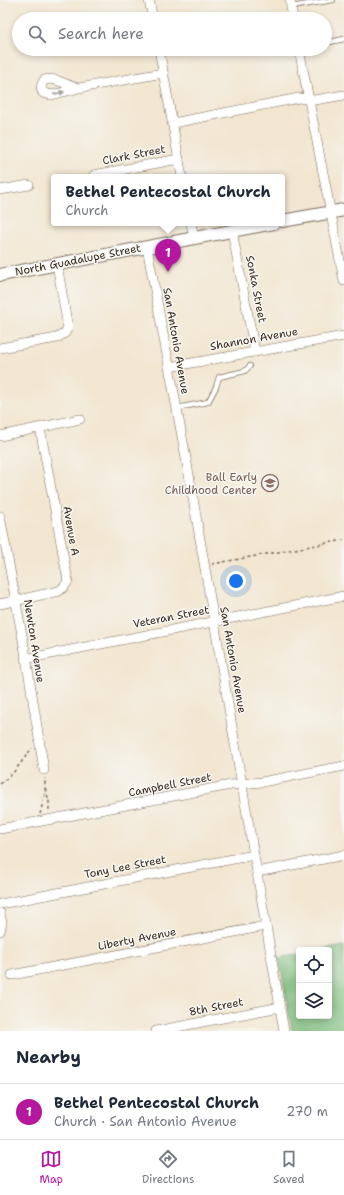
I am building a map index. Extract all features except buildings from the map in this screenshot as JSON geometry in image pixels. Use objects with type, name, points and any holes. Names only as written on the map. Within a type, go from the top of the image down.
[{"type":"street","points":[[150,0],[152,12]]},
{"type":"street","points":[[160,56],[182,174]]},
{"type":"street","points":[[300,56],[344,280]]},
{"type":"street","points":[[79,88],[163,73]]},
{"type":"street","points":[[173,123],[299,98],[322,99],[344,95]]},
{"type":"street","name":"Clark Street","points":[[99,174],[179,159]]},
{"type":"street","points":[[0,190],[29,184]]},
{"type":"street","points":[[285,221],[344,210]]},
{"type":"street","points":[[192,226],[194,238]]},
{"type":"street","name":"North Guadalupe Street","points":[[0,275],[258,226]]},
{"type":"street","name":"Sonka Street","points":[[232,231],[255,352]]},
{"type":"street","name":"San Antonio Avenue","points":[[147,247],[205,566],[284,1031]]},
{"type":"street","points":[[0,348],[57,338],[65,334],[68,327],[57,264]]},
{"type":"street","name":"Shannon Avenue","points":[[169,367],[344,336]]},
{"type":"street","points":[[0,436],[80,419]]},
{"type":"street","name":"Avenue A","points":[[16,601],[59,591],[64,588],[68,581],[40,428]]},
{"type":"street","name":"Newton Avenue","points":[[0,516],[16,601],[44,770]]},
{"type":"street","name":"Veteran Street","points":[[26,659],[344,596]]},
{"type":"street","points":[[0,604],[16,601]]},
{"type":"street","name":"Campbell Street","points":[[0,829],[344,766]]},
{"type":"street","name":"Tony Lee Street","points":[[0,904],[254,855]]},
{"type":"street","points":[[257,872],[344,855]]},
{"type":"street","points":[[0,913],[2,922],[0,931]]},
{"type":"street","name":"Liberty Avenue","points":[[12,975],[266,926]]},
{"type":"street","name":"8th Street","points":[[156,1031],[280,1007]]},
{"type":"lane","points":[[290,4],[333,0]]},
{"type":"lane","points":[[332,42],[344,39]]},
{"type":"lane","points":[[177,408],[208,402],[216,387],[219,377],[244,371],[250,366]]},
{"type":"path","points":[[205,566],[344,540]]},
{"type":"path","points":[[0,784],[19,766],[29,753],[38,736]]},
{"type":"path","points":[[43,821],[50,806],[44,770]]},
{"type":"path","points":[[43,821],[40,814],[46,788]]},
{"type":"green space","points":[[344,946],[344,1031],[292,1031],[279,958],[296,955],[296,1019],[332,1019],[332,948]]},
{"type":"place","name":"Bethel Pentecostal Church","points":[[168,272]]},
{"type":"place","name":"Ball Early Childhood Center","points":[[270,483]]}]
